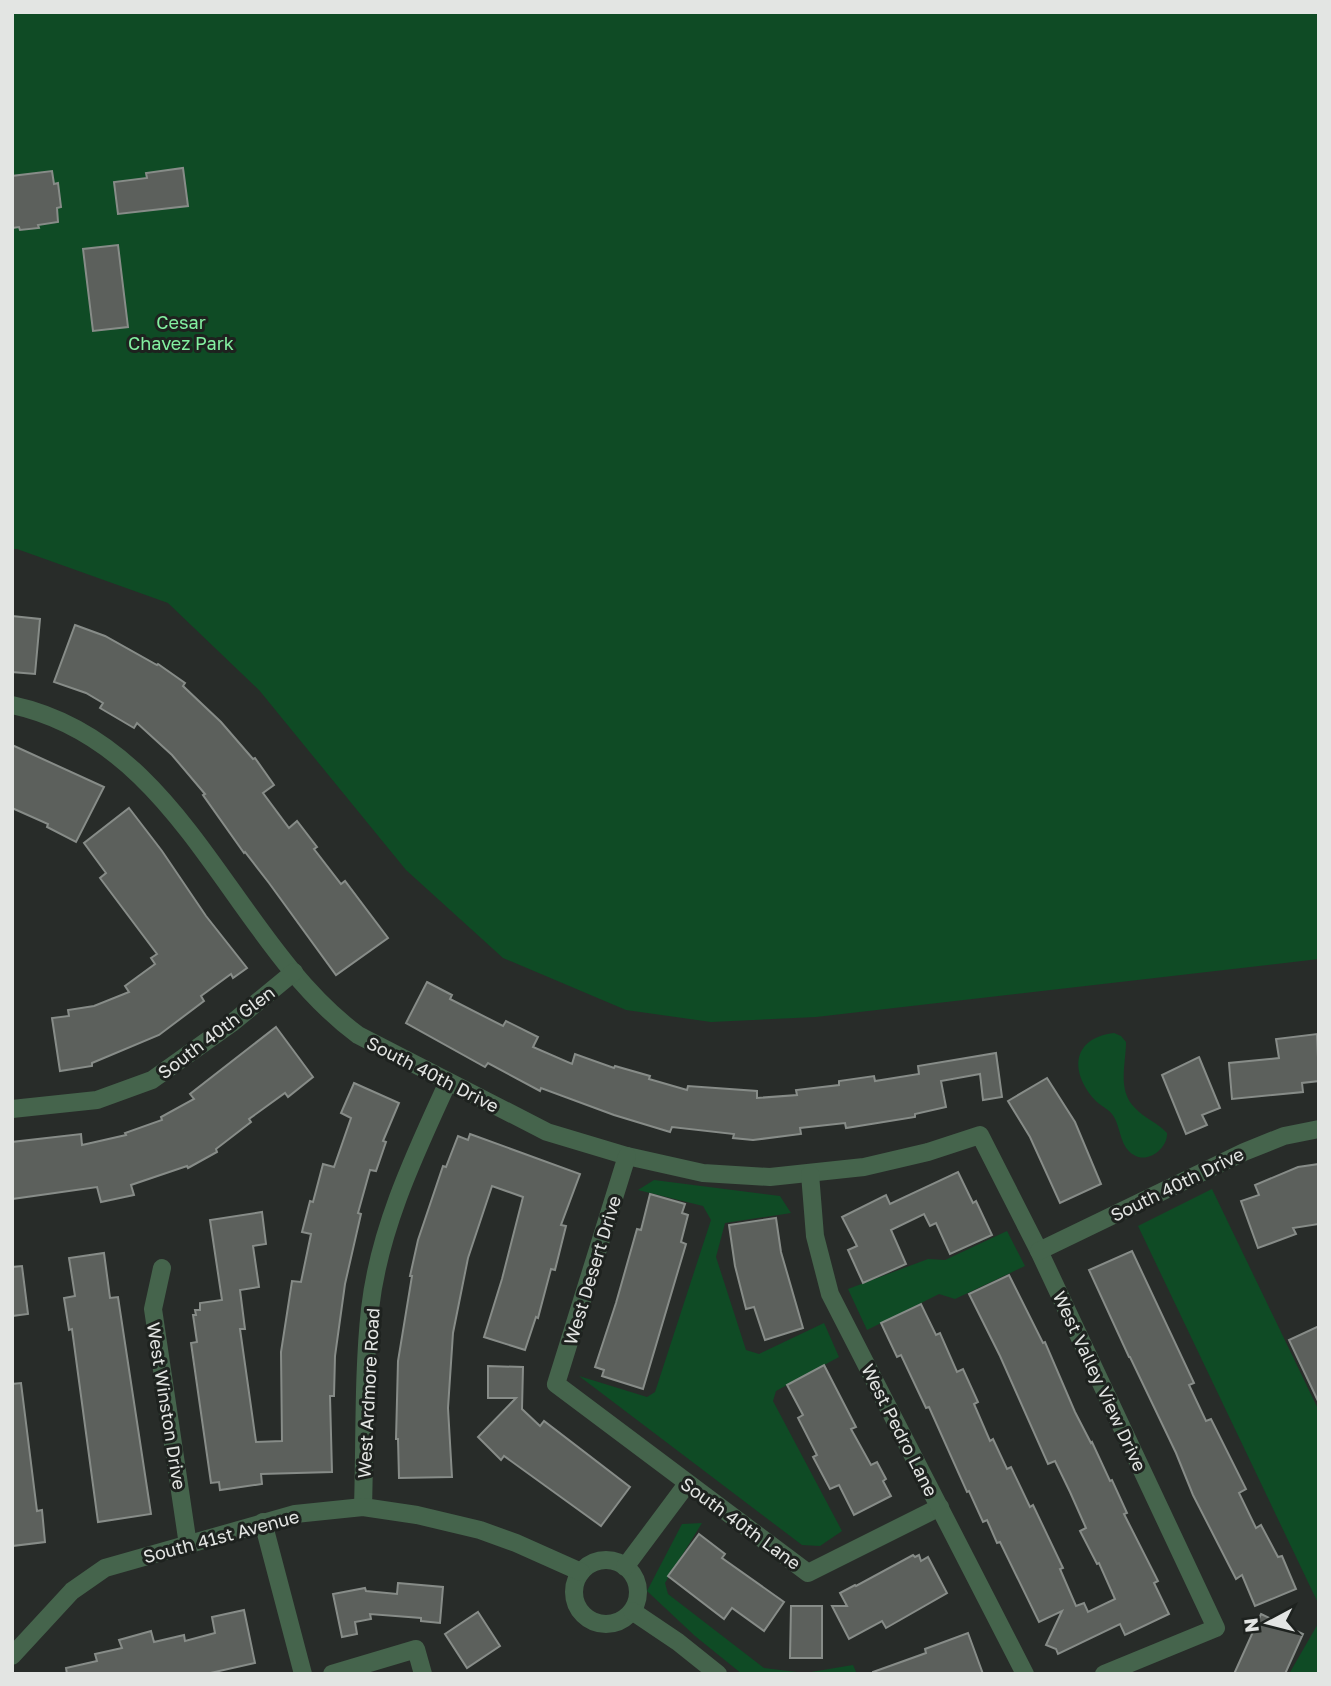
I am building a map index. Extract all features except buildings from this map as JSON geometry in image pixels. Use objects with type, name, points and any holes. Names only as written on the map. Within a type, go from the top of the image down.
[{"type":"street","name":"South 40th Drive","points":[[12,705],[33,709],[98,742],[162,796],[294,972],[332,1016],[359,1035],[547,1132],[627,1156],[703,1173],[770,1177],[864,1167],[928,1153],[980,1135]]},
{"type":"street","name":"South 40th Glen","points":[[12,1109],[97,1100],[152,1080],[232,1023],[294,972]]},
{"type":"street","name":"West Ardmore Road","points":[[363,1507],[370,1308],[381,1254],[397,1203],[412,1162],[448,1082]]},
{"type":"street","name":"South 40th Drive","points":[[1039,1251],[1244,1152],[1284,1136],[1319,1129]]},
{"type":"street","name":"West Valley View Drive","points":[[980,1135],[1039,1251],[1216,1628],[1104,1674]]},
{"type":"street","name":"West Desert Drive","points":[[556,1384],[627,1156]]},
{"type":"street","name":"West Pedro Lane","points":[[810,1174],[815,1236],[831,1294],[1025,1674]]},
{"type":"street","name":"West Winston Drive","points":[[162,1268],[153,1309],[188,1545]]},
{"type":"street","name":"South 40th Lane","points":[[556,1384],[808,1573],[940,1507]]},
{"type":"street","points":[[625,1567],[688,1484]]},
{"type":"street","name":"South 41st Avenue","points":[[13,1652],[72,1591],[105,1568],[295,1514],[363,1507],[417,1515],[480,1530],[516,1542],[581,1572]]},
{"type":"street","points":[[263,1522],[303,1674]]},
{"type":"street","points":[[607,1560],[625,1567],[632,1574],[638,1593],[632,1611],[625,1618],[606,1624],[587,1618],[575,1601],[576,1581],[581,1572],[597,1561],[607,1560]]},
{"type":"street","points":[[632,1611],[678,1642],[718,1674]]},
{"type":"street","points":[[332,1674],[416,1649],[423,1674]]},
{"type":"green space","name":"Cesar Chavez Park","points":[[12,12],[1319,12],[1319,959],[816,1017],[711,1022],[626,1010],[503,958],[406,870],[259,690],[168,603],[12,549]]},
{"type":"green space","points":[[1114,1033],[1126,1042],[1124,1085],[1129,1101],[1167,1133],[1161,1149],[1151,1156],[1139,1157],[1129,1152],[1112,1114],[1094,1099],[1081,1077],[1079,1057],[1083,1048],[1100,1036]]},
{"type":"green space","points":[[654,1180],[780,1196],[791,1213],[725,1223],[716,1257],[746,1350],[759,1354],[824,1323],[839,1357],[776,1391],[773,1401],[842,1531],[820,1546],[802,1545],[579,1376],[647,1397],[655,1392],[711,1220],[703,1206],[638,1190]]},
{"type":"green space","points":[[1212,1189],[1319,1411],[1319,1605],[1138,1226]]},
{"type":"green space","points":[[1007,1231],[1025,1266],[955,1299],[939,1294],[867,1330],[848,1289],[928,1259],[945,1260]]},
{"type":"green space","points":[[702,1523],[665,1583],[668,1594],[764,1668],[805,1673],[853,1665],[857,1674],[742,1674],[695,1636],[647,1591],[682,1524]]},
{"type":"green space","points":[[1319,1622],[1319,1674],[1289,1674]]}]
